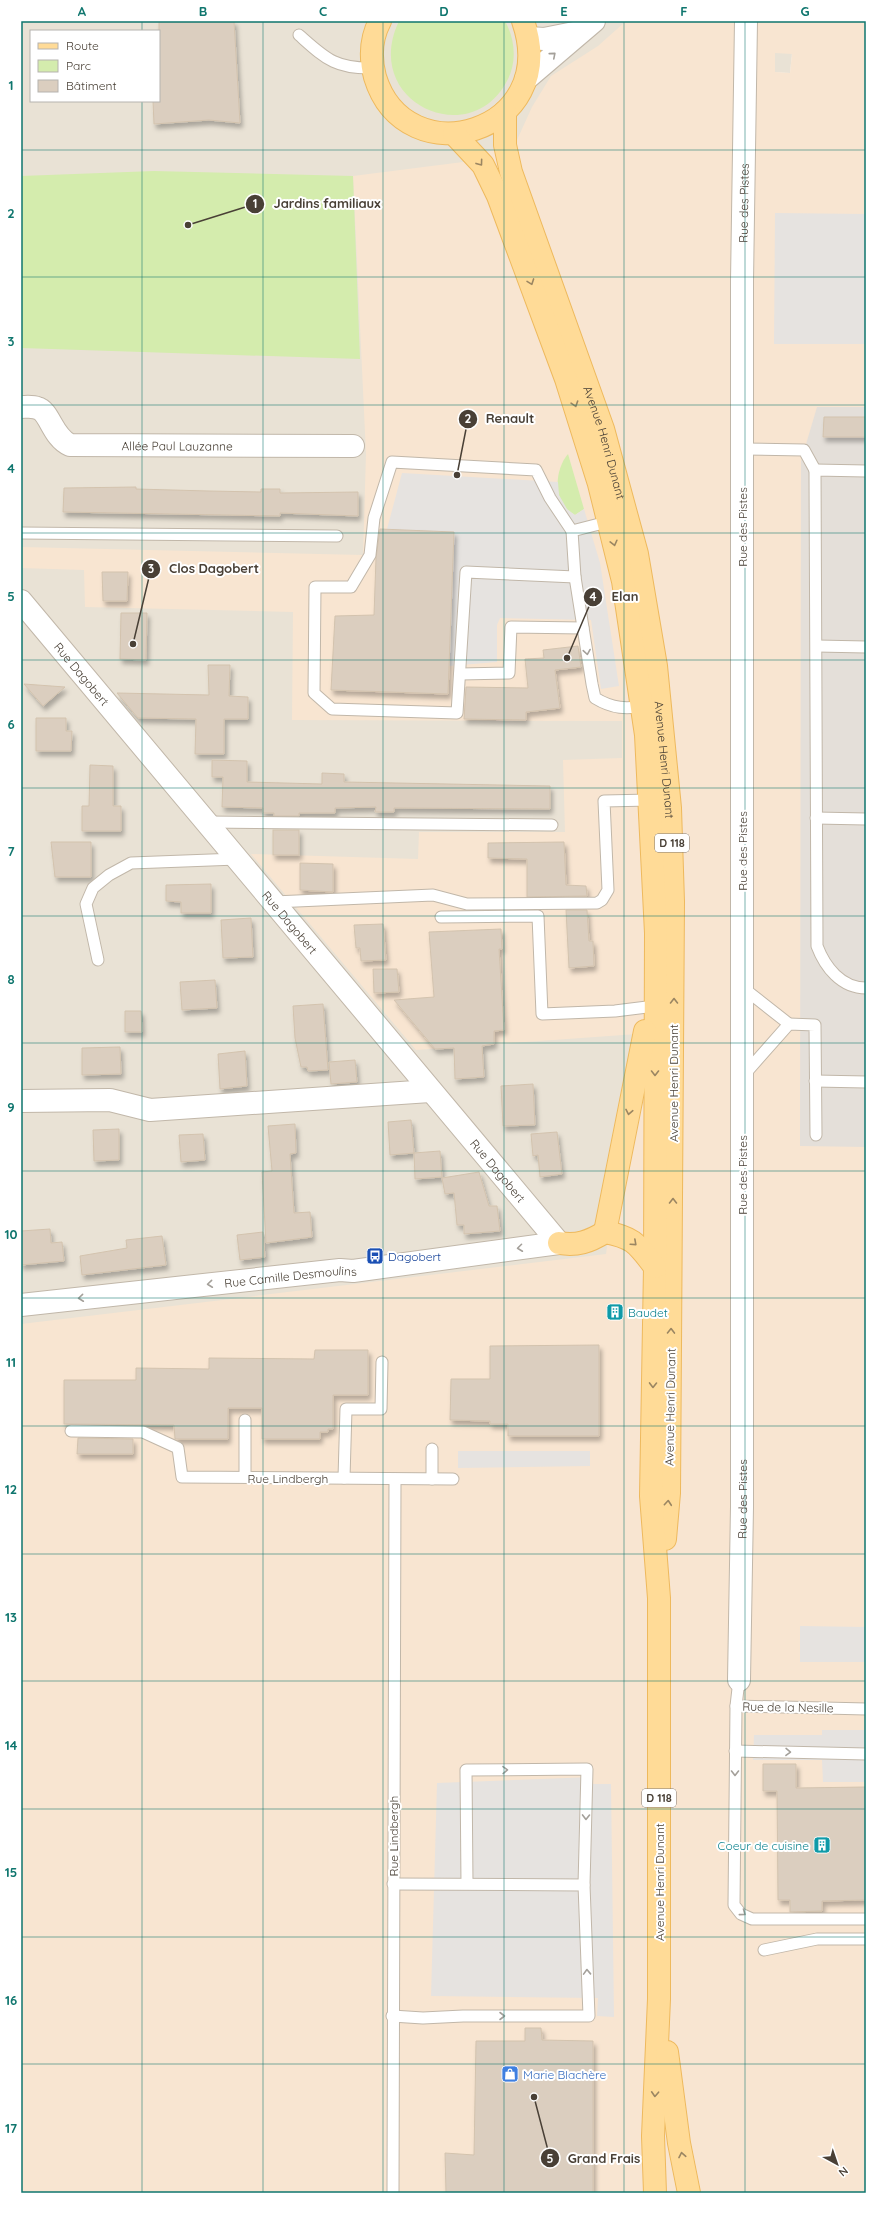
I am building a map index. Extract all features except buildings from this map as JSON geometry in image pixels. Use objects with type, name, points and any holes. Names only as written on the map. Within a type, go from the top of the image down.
[{"type":"main road","points":[[380,21],[372,47],[372,68],[378,86],[384,97],[401,116],[417,126],[429,130],[454,134],[472,131],[490,124],[505,112],[516,100],[526,79],[531,54],[526,29]]},
{"type":"main road","name":"Avenue Henri Dunant","points":[[505,112],[505,145],[511,172],[604,429],[618,519],[623,581],[651,706],[672,832],[674,982],[669,1493],[659,1598]]},
{"type":"main road","name":"Avenue Henri Dunant","points":[[454,134],[483,165],[498,196],[566,379],[599,484],[618,519]]},
{"type":"main road","name":"Avenue Henri Dunant","points":[[651,706],[650,800],[656,933],[655,1267],[651,1496],[659,1598],[659,1999],[653,2136],[655,2193]]},
{"type":"main road","points":[[605,1232],[644,1036],[655,1006]]},
{"type":"main road","points":[[558,1243],[573,1246],[589,1242],[605,1232],[623,1236],[634,1242],[655,1267]]},
{"type":"main road","name":"Avenue Henri Dunant","points":[[659,1999],[679,2143],[689,2193]]},
{"type":"street","name":"Rue des Pistes","points":[[739,1680],[741,1611],[743,1077],[742,281],[746,21]]},
{"type":"street","points":[[526,29],[544,39],[587,27]]},
{"type":"street","points":[[526,79],[587,27]]},
{"type":"street","name":"Allée Paul Lauzanne","points":[[21,407],[38,408],[44,412],[56,435],[70,445],[352,446]]},
{"type":"street","name":"Rue Dagobert","points":[[21,601],[558,1243]]},
{"type":"street","points":[[21,1101],[110,1100],[150,1110],[430,1091]]},
{"type":"street","name":"Rue Camille Desmoulins","points":[[21,1305],[340,1270],[361,1270],[558,1243]]},
{"type":"lane","points":[[299,35],[327,60],[357,68],[372,68]]},
{"type":"lane","points":[[742,449],[804,450],[815,470],[817,646],[817,946],[828,968],[842,981],[859,988],[866,988]]},
{"type":"lane","points":[[575,577],[466,572],[457,713],[332,710],[314,693],[315,587],[351,587],[370,555],[374,518],[392,462],[536,470],[550,498],[572,531],[575,577],[595,698],[605,704],[621,710],[651,706]]},
{"type":"lane","points":[[815,470],[866,471]]},
{"type":"lane","points":[[572,531],[618,519]]},
{"type":"lane","points":[[21,533],[337,536]]},
{"type":"lane","points":[[460,674],[509,673],[511,627],[583,628]]},
{"type":"lane","points":[[817,646],[866,647]]},
{"type":"lane","points":[[273,902],[433,895],[467,904],[597,903],[602,900],[608,890],[604,801],[650,800]]},
{"type":"lane","points":[[816,818],[866,819]]},
{"type":"lane","points":[[206,822],[552,825]]},
{"type":"lane","points":[[98,960],[86,904],[93,888],[109,874],[131,863],[237,859]]},
{"type":"lane","points":[[441,917],[538,916],[542,1014],[615,1011],[655,1006]]},
{"type":"lane","points":[[742,987],[789,1024],[815,1025],[816,1135]]},
{"type":"lane","points":[[743,1077],[789,1024]]},
{"type":"lane","points":[[815,1081],[866,1082]]},
{"type":"lane","points":[[344,1478],[346,1409],[381,1409],[382,1362]]},
{"type":"lane","points":[[245,1420],[245,1478]]},
{"type":"lane","name":"Rue Lindbergh","points":[[71,1432],[143,1432],[178,1448],[182,1477],[395,1479],[452,1478]]},
{"type":"lane","points":[[432,1449],[432,1479]]},
{"type":"lane","name":"Rue Lindbergh","points":[[393,2193],[392,2016],[395,1479]]},
{"type":"lane","name":"Rue de la Nesille","points":[[739,1680],[736,1706],[866,1709]]},
{"type":"lane","points":[[736,1706],[734,1905],[741,1914],[752,1919],[866,1919]]},
{"type":"lane","points":[[735,1751],[866,1754]]},
{"type":"lane","points":[[392,2016],[423,2018],[464,2016],[589,2016],[584,1885],[587,1769],[466,1770],[467,1883]]},
{"type":"lane","points":[[393,1884],[528,1883],[584,1885]]},
{"type":"lane","points":[[764,1950],[817,1939],[866,1939]]},
{"type":"shaded area","points":[[21,21],[775,21],[792,53],[790,73],[775,72],[705,1375],[21,2193]]},
{"type":"shaded area","points":[[626,21],[866,21],[866,2193],[21,2193],[21,1324],[606,1254],[637,1034],[416,1050],[251,854],[418,859],[419,832],[565,832],[563,760],[622,758],[622,721],[292,720],[293,612],[85,607],[84,570],[21,568],[21,547],[363,555],[366,454],[353,176],[463,162],[517,140],[532,107],[551,76],[598,46]],"holes":[[[775,53],[792,54],[790,73],[775,72]]]},
{"type":"shaded area","points":[[775,213],[866,214],[866,344],[774,344]]},
{"type":"shaded area","points":[[817,407],[866,407],[866,1147],[800,1146],[801,461]]},
{"type":"shaded area","points":[[402,473],[558,482],[559,495],[567,509],[575,515],[584,509],[600,563],[619,686],[601,689],[591,620],[500,618],[497,625],[497,662],[449,666],[387,529]]},
{"type":"shaded area","points":[[458,1451],[590,1451],[590,1466],[458,1468]]},
{"type":"shaded area","points":[[800,1626],[866,1627],[866,1662],[800,1662]]},
{"type":"shaded area","points":[[822,1730],[866,1730],[866,1782],[823,1782],[822,1760],[753,1760],[754,1735],[822,1735]]},
{"type":"shaded area","points":[[592,1777],[593,1784],[611,1784],[614,2017],[597,2016],[598,1998],[431,1996],[437,1783]]},
{"type":"green space","points":[[399,21],[505,21],[511,35],[514,50],[513,65],[508,79],[491,101],[470,113],[447,115],[425,108],[407,95],[395,75],[391,50]]},
{"type":"green space","points":[[154,171],[353,176],[360,359],[21,348],[21,176]]},
{"type":"green space","points":[[568,454],[584,509],[575,515],[562,504],[559,496],[558,478],[563,461]]},
{"type":"place","name":"Jardins familiaux","points":[[188,225]]},
{"type":"place","name":"Renault","points":[[457,475]]},
{"type":"place","name":"Clos Dagobert","points":[[133,644]]},
{"type":"place","name":"Elan","points":[[567,658]]},
{"type":"place","name":"Dagobert","points":[[375,1256]]},
{"type":"place","name":"Baudet","points":[[615,1312]]},
{"type":"place","name":"Coeur de cuisine","points":[[822,1845]]},
{"type":"place","name":"Marie Blachère","points":[[510,2074]]},
{"type":"place","name":"Grand Frais","points":[[534,2097]]}]
